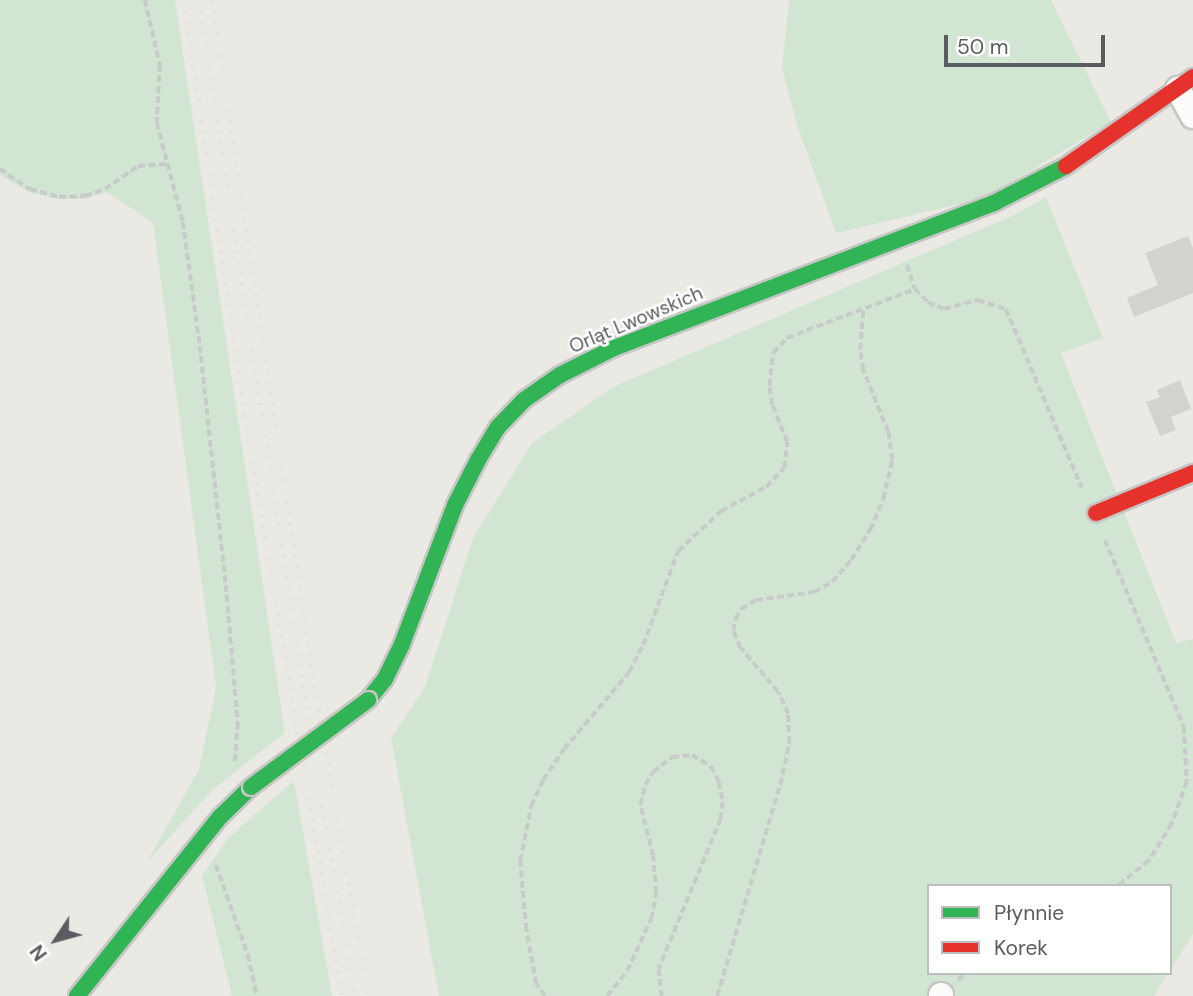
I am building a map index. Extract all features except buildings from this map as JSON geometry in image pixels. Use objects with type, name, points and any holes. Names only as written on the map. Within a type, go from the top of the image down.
[{"type":"street","points":[[1186,83],[1193,116]]},
{"type":"street","name":"Orląt Lwowskich","points":[[77,996],[201,840],[245,792],[368,700],[394,663],[455,505],[478,460],[498,427],[524,400],[560,375],[614,348],[995,203],[1034,184],[1186,83]]},
{"type":"street","points":[[1096,513],[1193,473]]},
{"type":"path","points":[[145,0],[160,65],[157,123],[183,222],[201,359],[226,585],[237,723],[234,774],[245,792]]},
{"type":"path","points":[[0,169],[30,189],[59,197],[85,196],[105,189],[138,166],[168,164]]},
{"type":"path","points":[[901,238],[915,289],[928,302],[944,310],[978,300],[1006,309],[1075,476],[1096,513],[1111,555],[1184,727],[1188,782],[1172,824],[1149,861],[1120,884]]},
{"type":"path","points":[[545,996],[536,984],[522,892],[520,861],[531,806],[564,749],[629,672],[643,645],[678,551],[721,512],[766,487],[784,468],[788,442],[772,405],[769,386],[773,352],[787,338],[915,289]]},
{"type":"path","points":[[717,996],[780,785],[789,743],[788,714],[778,692],[740,648],[733,631],[735,619],[741,609],[756,600],[814,592],[831,582],[851,560],[870,530],[883,499],[892,460],[888,432],[863,370],[860,350],[863,310]]},
{"type":"path","points":[[607,996],[614,991],[627,971],[651,919],[656,892],[653,856],[640,805],[645,785],[653,772],[672,757],[692,755],[711,766],[719,782],[723,802],[721,819],[712,848],[659,969],[662,996]]},
{"type":"path","points":[[201,840],[216,866],[248,954],[257,996]]},
{"type":"green space","points":[[0,0],[175,0],[285,733],[213,789],[147,862],[199,769],[216,687],[153,223],[107,192],[85,199],[56,199],[28,192],[0,175]]},
{"type":"green space","points":[[789,0],[1051,0],[1111,122],[985,198],[836,233],[798,128],[782,68]]},
{"type":"green space","points":[[1046,197],[1103,338],[1061,353],[1176,643],[1193,639],[1193,934],[1172,967],[1172,884],[927,884],[927,975],[1167,975],[1154,996],[439,996],[391,738],[425,687],[473,538],[532,443],[613,387],[1012,216]]},
{"type":"green space","points":[[294,781],[332,996],[232,996],[202,876],[228,838]]},
{"type":"railway","points":[[184,0],[245,417],[342,996]]},
{"type":"railway","points":[[199,0],[313,750],[355,996]]},
{"type":"railway","points":[[212,0],[318,709],[368,996]]},
{"type":"traffic: fast","points":[[368,700],[385,679],[402,644],[455,505],[478,460],[498,427],[524,400],[560,375],[614,348],[994,203],[1066,166]]},
{"type":"traffic: fast","points":[[251,787],[368,700]]},
{"type":"traffic: fast","points":[[77,996],[220,817],[251,787]]},
{"type":"traffic: jam","points":[[1066,166],[1193,77]]},
{"type":"traffic: jam","points":[[1096,513],[1193,473]]}]
